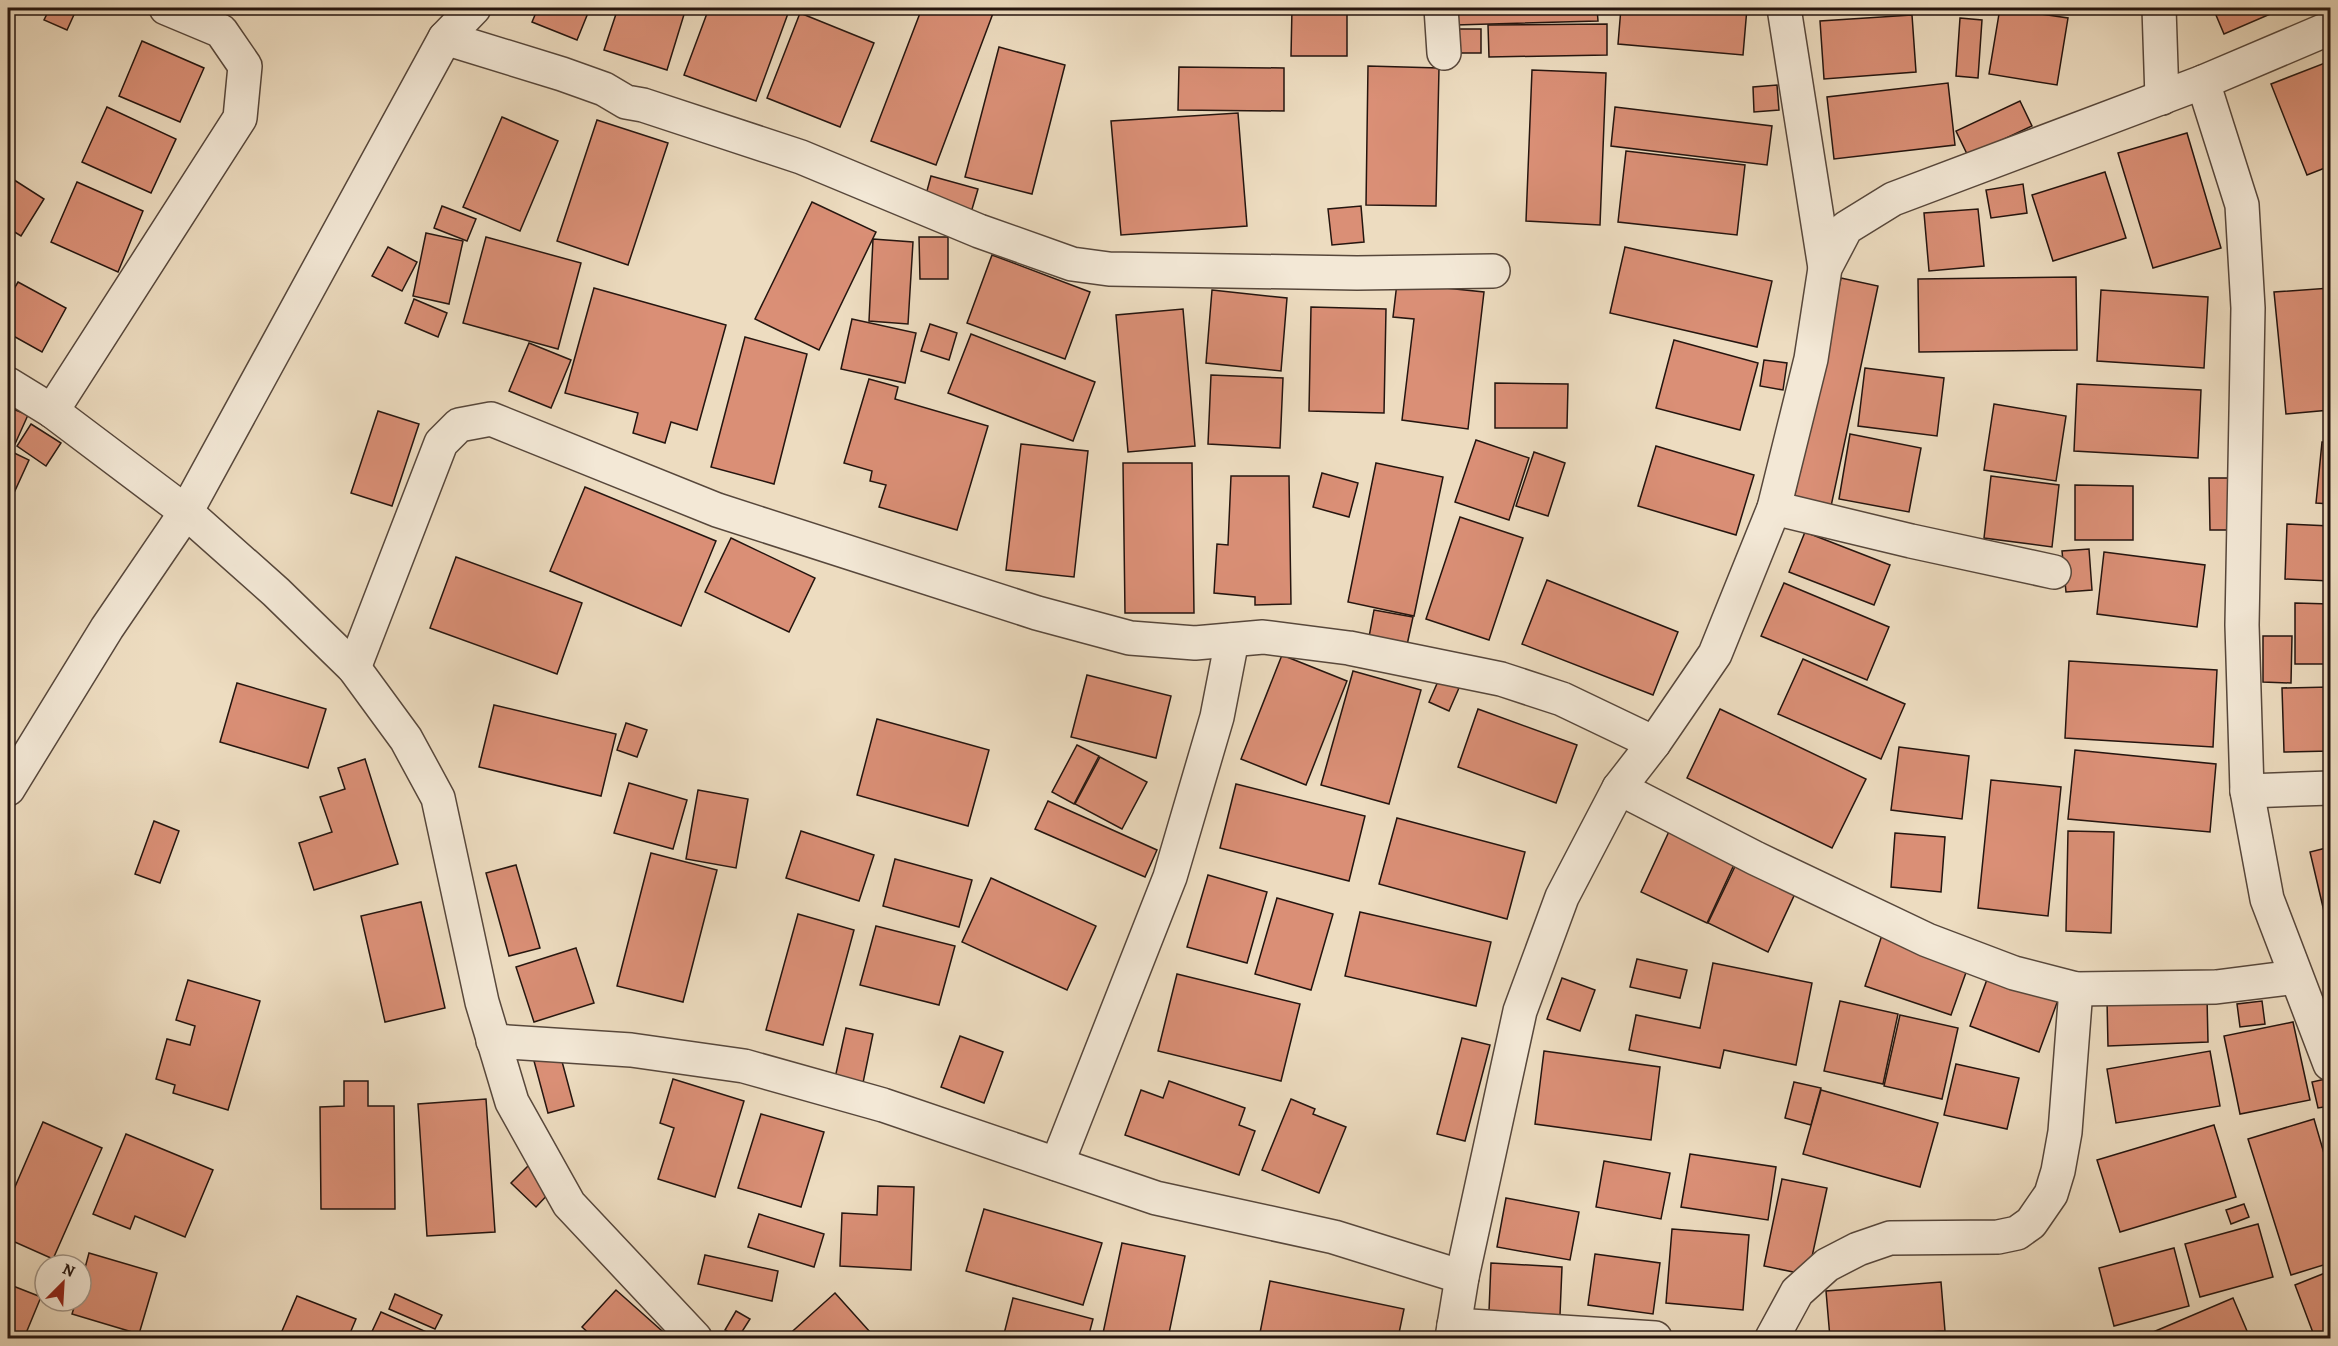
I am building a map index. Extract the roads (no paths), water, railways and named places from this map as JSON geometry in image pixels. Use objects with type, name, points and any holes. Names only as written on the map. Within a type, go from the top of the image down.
[{"type":"street","points":[[52,411],[240,118],[245,66],[221,31],[166,8]]},
{"type":"street","points":[[8,789],[107,628],[186,512],[445,38],[474,8]]},
{"type":"street","points":[[1441,8],[1444,53]]},
{"type":"street","points":[[1655,1338],[1453,1332],[1462,1276],[1520,1011],[1562,897],[1619,788],[1654,743],[1715,654],[1774,508],[1811,359],[1825,268],[1784,8]]},
{"type":"street","points":[[2159,8],[2162,98]]},
{"type":"street","points":[[1825,268],[1846,228],[1893,199],[2204,82],[2331,28]]},
{"type":"street","points":[[445,38],[562,74],[603,89],[626,102],[643,105],[801,157],[979,231],[1072,264],[1109,269],[1345,273],[1493,270]]},
{"type":"street","points":[[2204,82],[2242,205],[2248,308],[2242,626],[2247,791],[2267,899],[2331,1064]]},
{"type":"street","points":[[8,384],[52,411],[186,512],[276,592],[354,668],[406,739],[438,798],[482,1002],[512,1102],[569,1204],[695,1338]]},
{"type":"street","points":[[354,668],[441,444],[459,426],[491,418],[717,510],[1037,613],[1130,638],[1195,643],[1263,637],[1349,648],[1501,679],[1562,699],[1654,743]]},
{"type":"street","points":[[1774,508],[2054,572]]},
{"type":"street","points":[[1057,1164],[1170,876],[1217,717],[1232,640]]},
{"type":"street","points":[[1619,788],[1755,858],[1927,940],[2014,973],[2076,989],[2216,987],[2296,977]]},
{"type":"street","points":[[2247,791],[2331,788]]},
{"type":"street","points":[[1772,1338],[1797,1292],[1827,1264],[1858,1249],[1890,1238],[1998,1237],[2017,1233],[2031,1223],[2051,1194],[2058,1172],[2065,1132],[2076,989]]},
{"type":"street","points":[[493,1041],[631,1050],[744,1066],[883,1105],[1156,1198],[1335,1237],[1462,1276]]}]
